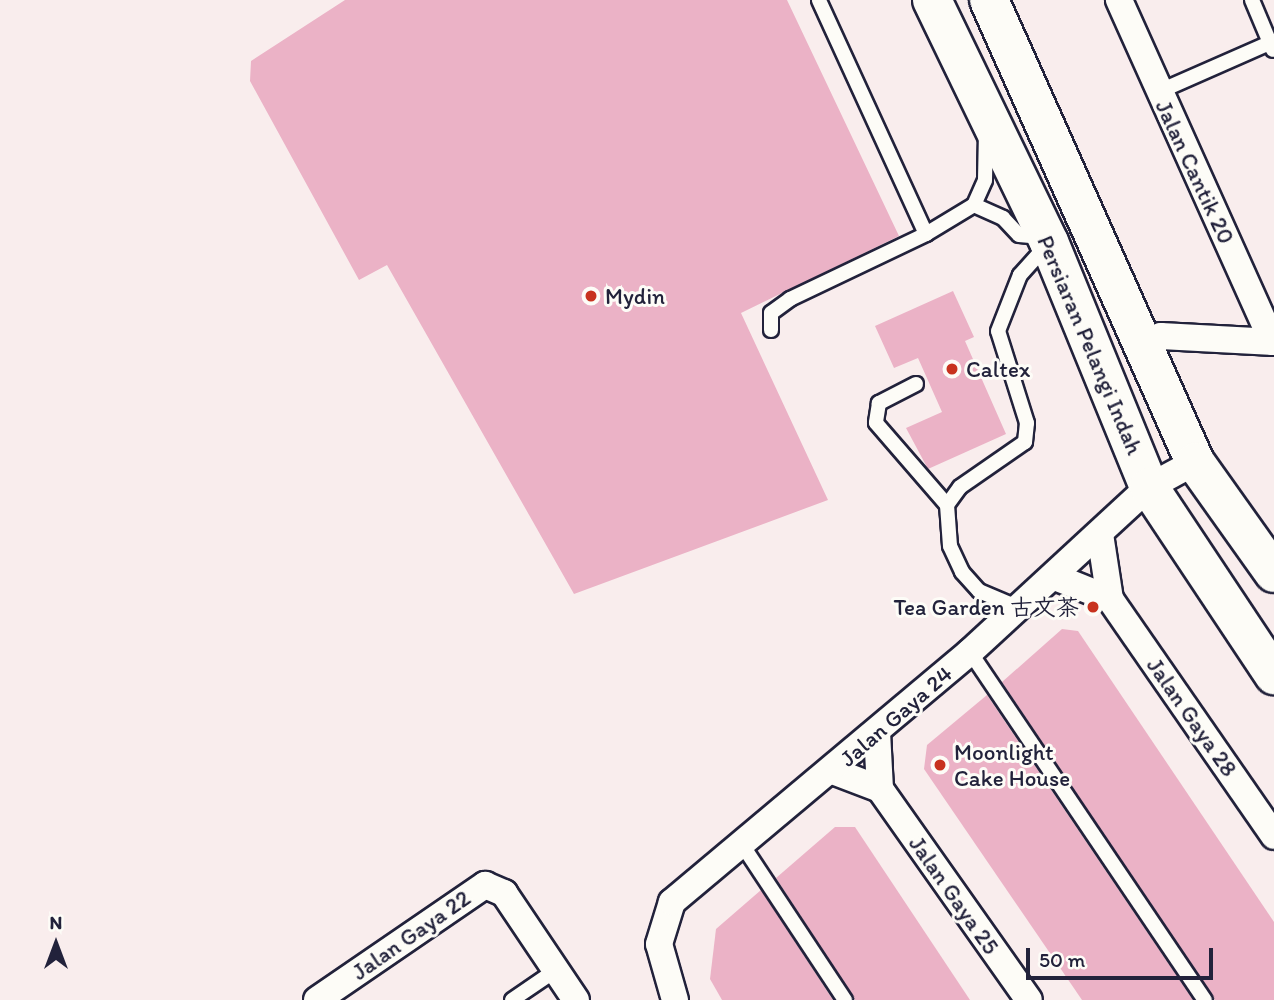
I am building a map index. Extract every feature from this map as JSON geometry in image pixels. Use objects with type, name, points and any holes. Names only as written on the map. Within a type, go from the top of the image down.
[{"type":"main road","name":"Persiaran Pelangi Indah","points":[[932,0],[989,126],[1048,239],[1149,487],[1274,675]]},
{"type":"main road","name":"Persiaran Pelangi Indah","points":[[989,0],[1195,462],[1274,573]]},
{"type":"street","name":"Jalan Cantik 20","points":[[1119,0],[1158,92],[1273,342]]},
{"type":"street","points":[[1140,343],[1161,336],[1273,342]]},
{"type":"street","name":"Jalan Gaya 24","points":[[675,1000],[659,944],[672,902],[743,846],[970,652],[1055,577],[1149,487],[1195,462]]},
{"type":"street","name":"Jalan Gaya 28","points":[[1100,534],[1110,599],[1274,836]]},
{"type":"street","points":[[1055,577],[1110,599]]},
{"type":"street","points":[[832,771],[880,789],[877,732]]},
{"type":"street","name":"Jalan Gaya 25","points":[[880,789],[1029,1000]]},
{"type":"street","name":"Jalan Gaya 22","points":[[317,1000],[485,886],[504,893],[576,1000]]},
{"type":"lane","points":[[819,0],[926,234]]},
{"type":"lane","points":[[1158,92],[1273,45],[1252,0]]},
{"type":"lane","points":[[771,330],[771,313],[790,299],[926,234],[974,205],[985,180],[983,138],[989,126]]},
{"type":"lane","points":[[974,205],[1003,218],[1019,235],[1048,239]]},
{"type":"lane","points":[[947,505],[960,487],[1025,442],[1027,423],[998,331],[1020,275],[1048,239]]},
{"type":"lane","points":[[916,384],[880,403],[876,423],[947,505],[950,546],[962,572],[979,591],[1019,608]]},
{"type":"lane","points":[[970,652],[1205,1000]]},
{"type":"lane","points":[[743,846],[845,1000]]},
{"type":"lane","points":[[512,1000],[556,970]]},
{"type":"building","name":"Mydin","points":[[345,0],[787,0],[899,236],[741,313],[828,500],[574,594],[387,265],[359,280],[250,81],[251,61]]},
{"type":"building","points":[[953,291],[974,337],[965,341],[1006,434],[928,469],[906,428],[942,412],[918,358],[894,368],[875,326]]},
{"type":"building","points":[[1062,629],[1078,631],[1274,922],[1274,1000],[1215,1000],[1002,682]]},
{"type":"building","points":[[987,695],[1193,1000],[1082,1000],[924,769],[927,745]]},
{"type":"building","points":[[835,827],[855,827],[970,1000],[855,1000],[776,878]]},
{"type":"building","points":[[761,890],[833,1000],[722,1000],[710,979],[716,929]]},
{"type":"place","name":"Mydin","points":[[591,296]]},
{"type":"place","name":"Caltex","points":[[952,369]]},
{"type":"place","name":"Tea Garden 古文茶","points":[[1093,607]]},
{"type":"place","name":"Moonlight Cake House","points":[[940,765]]}]
